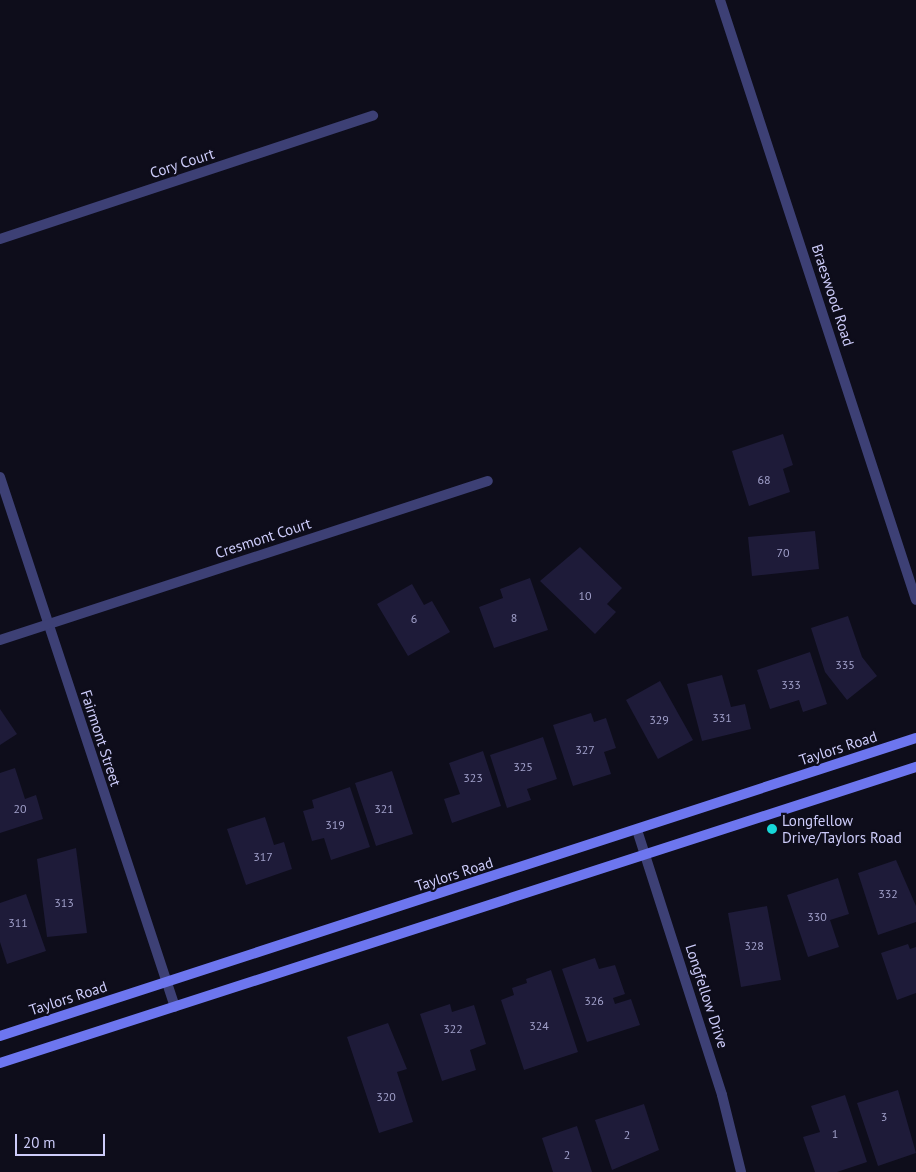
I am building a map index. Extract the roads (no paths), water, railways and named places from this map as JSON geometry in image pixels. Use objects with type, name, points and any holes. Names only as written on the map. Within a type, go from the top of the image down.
[{"type":"main road","name":"Taylors Road","points":[[0,1036],[916,738]]},
{"type":"main road","points":[[0,1063],[916,767]]},
{"type":"street","name":"Braeswood Road","points":[[720,0],[916,600]]},
{"type":"street","name":"Cory Court","points":[[0,239],[373,116]]},
{"type":"street","name":"Fairmont Street","points":[[0,478],[175,1007]]},
{"type":"street","name":"Cresmont Court","points":[[0,640],[488,481]]},
{"type":"street","name":"Longfellow Drive","points":[[637,830],[722,1095],[742,1172]]},
{"type":"place","name":"Longfellow Drive/Taylors Road","points":[[772,829]]}]
